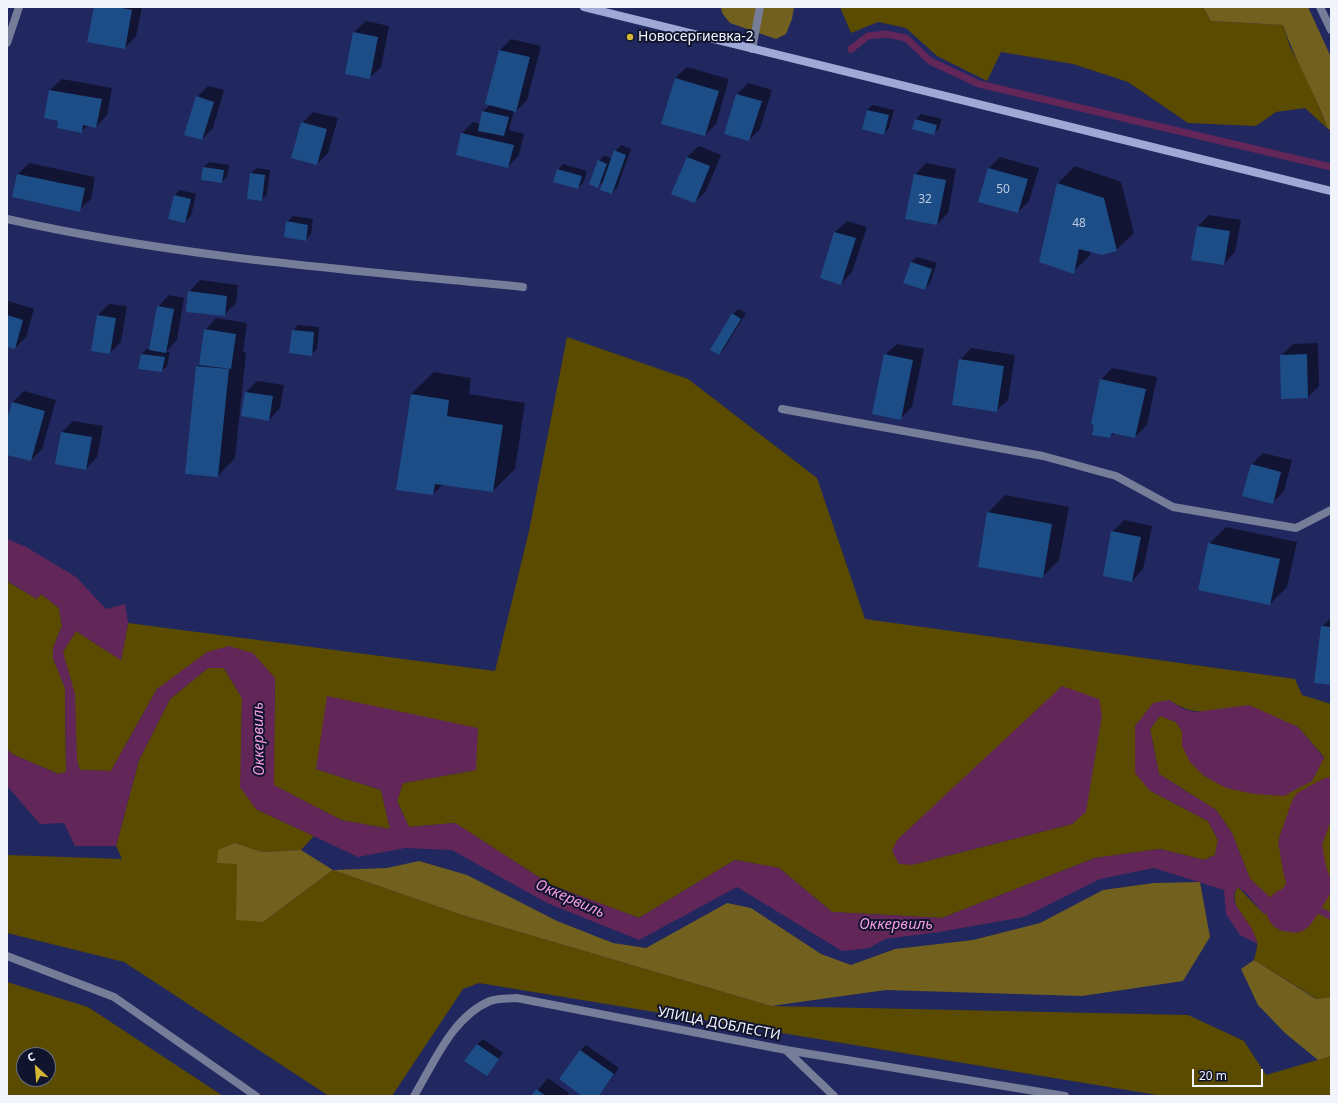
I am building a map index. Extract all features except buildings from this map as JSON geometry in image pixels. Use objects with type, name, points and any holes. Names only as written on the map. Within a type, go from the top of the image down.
[{"type":"street","points":[[7,43],[19,7]]},
{"type":"street","points":[[584,7],[1331,191]]},
{"type":"street","points":[[752,49],[760,7]]},
{"type":"street","points":[[1320,7],[1331,30]]},
{"type":"street","points":[[7,219],[66,232],[263,261],[523,287]]},
{"type":"street","points":[[782,409],[1043,456],[1116,476],[1173,507],[1296,528],[1331,510]]},
{"type":"street","points":[[7,956],[114,997],[256,1096]]},
{"type":"street","name":"УЛИЦА ДОБЛЕСТИ","points":[[414,1096],[452,1032],[469,1012],[491,1001],[518,998],[786,1050],[1066,1096]]},
{"type":"street","points":[[786,1050],[834,1096]]},
{"type":"shaded area","points":[[721,7],[794,7],[792,19],[786,34],[776,39],[730,23],[722,13]]},
{"type":"shaded area","points":[[840,7],[1203,7],[1211,21],[1283,25],[1290,47],[1308,80],[1328,129],[1305,108],[1276,112],[1256,126],[1188,123],[1128,82],[1073,64],[1001,52],[987,81],[937,56],[906,28],[878,22],[851,33]]},
{"type":"shaded area","points":[[1203,7],[1308,7],[1331,57],[1331,130],[1328,129],[1283,25],[1211,21]]},
{"type":"shaded area","points":[[567,337],[688,379],[817,478],[865,619],[1295,679],[1302,695],[1331,704],[1331,997],[1317,999],[1254,960],[1257,942],[1237,907],[1235,894],[1238,887],[1263,913],[1292,922],[1299,877],[1286,900],[1274,901],[1250,879],[1232,833],[1216,810],[1159,774],[1150,729],[1160,716],[1176,722],[1182,731],[1182,746],[1312,781],[1324,757],[1298,727],[1207,711],[1191,711],[1169,700],[1135,726],[1149,790],[1208,821],[1218,840],[1215,855],[1204,860],[1160,849],[1095,858],[942,918],[832,912],[779,868],[735,860],[639,918],[551,885],[455,823],[409,827],[397,801],[403,783],[476,770],[316,769],[381,790],[390,829],[341,820],[273,785],[275,678],[229,646],[157,689],[111,771],[80,770],[77,761],[63,652],[76,631],[121,660],[128,623],[495,671],[529,531]],"holes":[[[1085,812],[1072,824],[911,865]]]},
{"type":"shaded area","points":[[7,581],[37,599],[41,594],[59,608],[62,626],[53,648],[53,658],[65,688],[66,772],[58,774],[12,754],[7,749]]},
{"type":"shaded area","points":[[208,668],[224,668],[242,698],[241,787],[256,809],[314,836],[301,850],[262,852],[235,843],[237,863],[263,922],[333,870],[462,915],[771,1006],[1188,1015],[1244,1041],[1266,1075],[1331,1056],[1331,1096],[1163,1096],[479,983],[463,989],[392,1096],[329,1096],[124,962],[7,933],[7,855],[122,859],[116,846],[139,760],[170,699]]},
{"type":"shaded area","points":[[235,843],[262,852],[301,850],[333,870],[263,922],[236,920],[237,864],[217,863],[218,850]]},
{"type":"shaded area","points":[[419,861],[467,875],[557,921],[613,943],[646,948],[727,903],[751,908],[821,954],[851,965],[895,949],[973,940],[1040,923],[1103,890],[1154,883],[1200,882],[1210,937],[1183,981],[1082,996],[886,990],[771,1006],[462,915],[333,870],[387,868]]},
{"type":"shaded area","points":[[1254,960],[1316,999],[1331,997],[1331,1056],[1318,1060],[1285,1033],[1258,1005],[1241,969]]},
{"type":"shaded area","points":[[7,982],[88,1007],[223,1096],[7,1096]]},
{"type":"water","points":[[7,539],[26,547],[76,577],[106,609],[125,604],[128,623],[121,660],[76,631],[63,652],[75,694],[77,761],[80,770],[111,771],[157,689],[207,652],[229,646],[253,653],[275,678],[274,785],[341,820],[390,829],[381,790],[316,769],[327,696],[478,728],[476,770],[403,783],[397,801],[409,827],[455,823],[551,885],[639,918],[735,860],[779,868],[832,912],[942,918],[1095,858],[1160,849],[1204,860],[1215,855],[1218,840],[1208,821],[1149,790],[1135,773],[1135,726],[1153,703],[1169,700],[1183,709],[1195,712],[1249,705],[1298,727],[1324,758],[1312,781],[1284,796],[1254,794],[1226,788],[1204,776],[1190,762],[1182,746],[1182,731],[1176,722],[1160,716],[1150,729],[1159,774],[1216,810],[1232,833],[1250,879],[1274,901],[1286,900],[1299,877],[1296,864],[1308,864],[1321,889],[1306,919],[1292,922],[1263,913],[1246,893],[1238,887],[1234,893],[1234,902],[1252,929],[1258,944],[1240,935],[1226,914],[1224,890],[1154,868],[1100,879],[1024,917],[939,932],[885,939],[869,948],[842,951],[737,887],[639,940],[547,903],[452,850],[405,848],[358,857],[256,809],[240,787],[242,698],[224,668],[208,668],[170,699],[139,760],[116,846],[75,846],[64,823],[40,824],[7,786],[7,749],[12,754],[58,774],[66,772],[65,688],[53,658],[53,648],[62,626],[59,608],[41,594],[37,599],[7,581]]},
{"type":"water","points":[[1062,686],[1099,699],[1102,715],[1086,812],[1072,824],[911,865],[899,864],[892,851],[897,840]]},
{"type":"waterway","points":[[851,49],[868,36],[886,34],[906,38],[930,61],[979,84],[1331,167]]},
{"type":"waterway","name":"Оккервиль","points":[[1288,910],[1294,911],[1310,886],[1305,871],[1300,843],[1312,809],[1331,799]]},
{"type":"waterway","points":[[1304,903],[1331,916]]},
{"type":"place","name":"Новосергиевка-2","points":[[630,37]]}]
